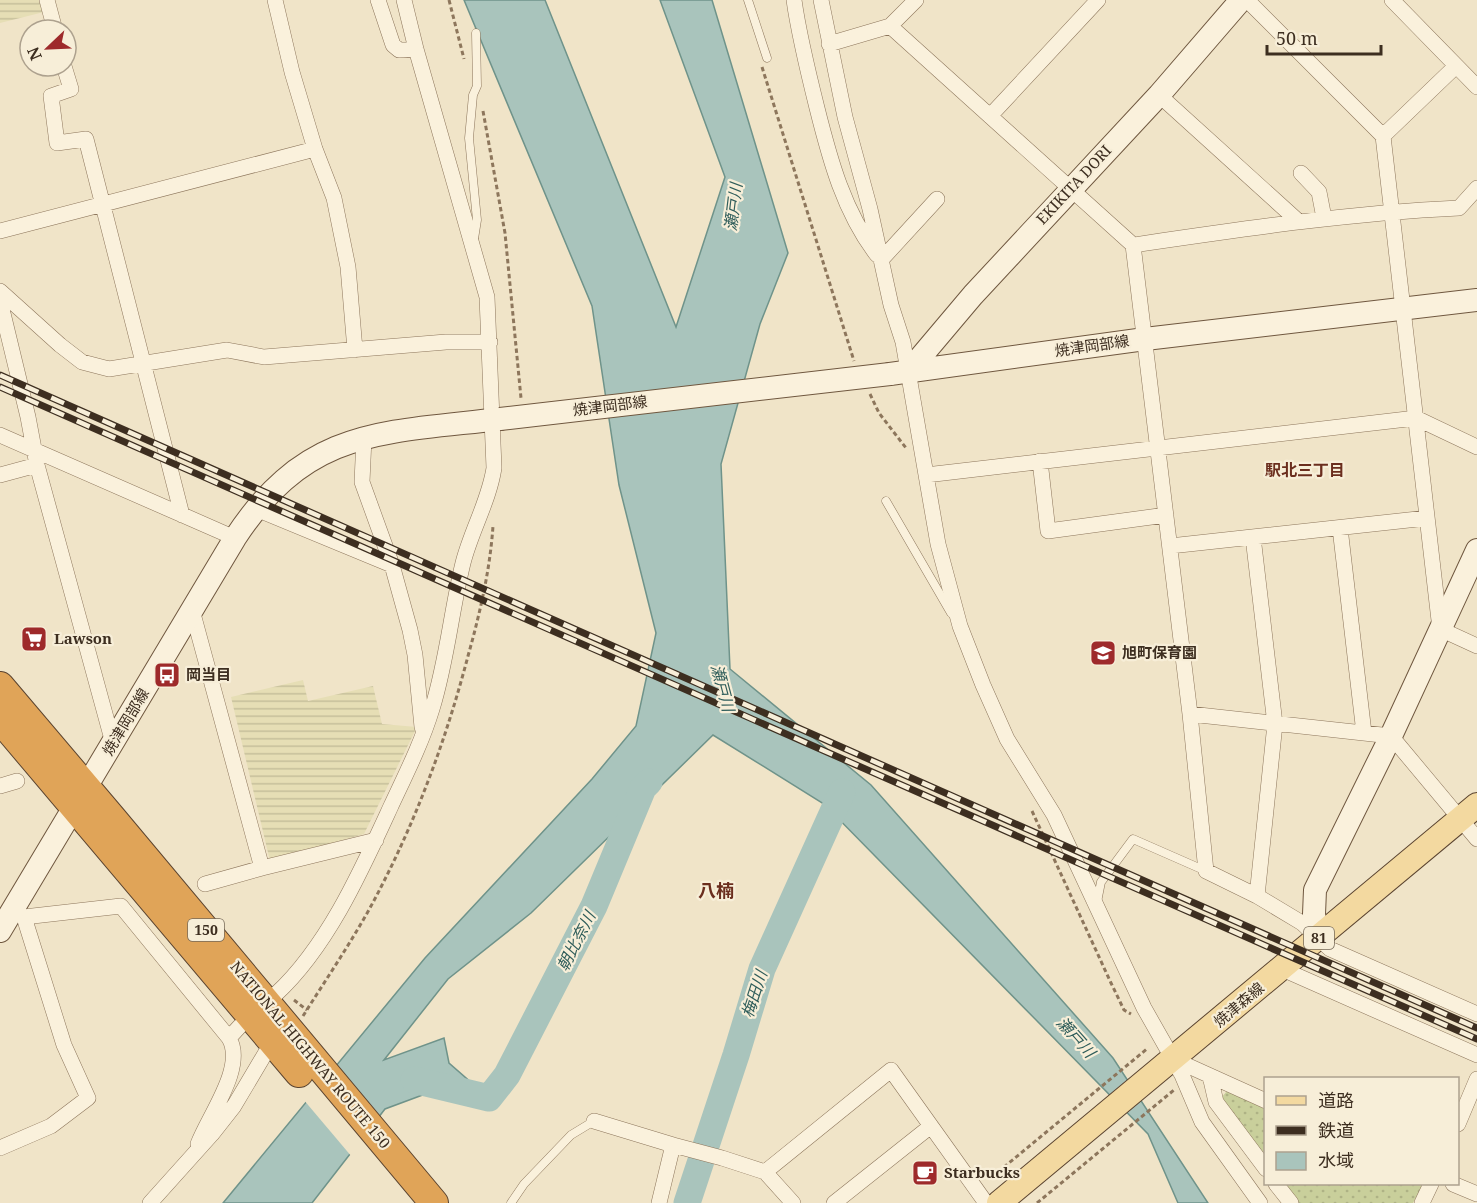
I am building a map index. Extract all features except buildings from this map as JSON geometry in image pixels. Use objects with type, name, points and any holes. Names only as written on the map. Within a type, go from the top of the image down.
[{"type":"highway","name":"NATIONAL HIGHWAY ROUTE 150","points":[[0,686],[80,797],[287,1048],[409,1203]]},
{"type":"highway","name":"NATIONAL HIGHWAY ROUTE 150","points":[[0,719],[80,797]]},
{"type":"highway","name":"NATIONAL HIGHWAY ROUTE 150","points":[[287,1048],[434,1203]]},
{"type":"main road","name":"EKIKITA DORI","points":[[899,373],[1159,95],[1242,0]]},
{"type":"main road","name":"焼津岡部線","points":[[0,931],[18,914],[80,797],[235,538],[279,483],[300,466],[337,446],[381,434],[497,419],[899,373],[1145,339],[1477,300]]},
{"type":"main road","points":[[1318,938],[1314,914],[1315,890],[1391,736],[1477,550]]},
{"type":"main road","name":"焼津森線","points":[[1004,1199],[1469,812]]},
{"type":"street","points":[[47,0],[52,18]]},
{"type":"street","points":[[275,0],[292,72],[315,148],[334,198],[348,267],[355,350]]},
{"type":"street","points":[[378,0],[393,45],[399,50],[416,49]]},
{"type":"street","points":[[276,994],[304,965],[334,918],[376,840],[423,734],[444,666],[463,562],[492,478],[497,419],[487,297],[416,49],[405,0]]},
{"type":"street","points":[[794,0],[809,78],[832,163],[848,209],[863,237],[881,260]]},
{"type":"street","points":[[821,0],[845,117],[870,209],[891,305],[903,342],[899,373],[923,459],[938,544],[960,627],[1007,740],[1054,815],[1144,1008],[1166,1064],[1202,1122],[1260,1203]]},
{"type":"street","points":[[830,44],[890,26],[916,0]]},
{"type":"street","points":[[990,116],[1098,0]]},
{"type":"street","points":[[1247,0],[1383,136],[1440,629],[1477,645]]},
{"type":"street","points":[[1392,0],[1477,87]]},
{"type":"street","points":[[890,26],[1133,245],[1190,714],[1206,872],[1257,896],[1302,923],[1330,949],[1477,1014]]},
{"type":"street","points":[[1383,136],[1456,66]]},
{"type":"street","points":[[68,78],[71,89],[51,96],[57,143],[86,139],[182,515]]},
{"type":"street","points":[[1159,95],[1298,221]]},
{"type":"street","points":[[0,231],[315,148]]},
{"type":"street","points":[[1301,173],[1320,192],[1324,218]]},
{"type":"street","points":[[1133,245],[1324,218],[1392,211],[1459,208],[1477,188]]},
{"type":"street","points":[[881,260],[937,199]]},
{"type":"street","points":[[0,291],[82,362],[109,369],[226,350],[264,357],[446,342],[490,342]]},
{"type":"street","points":[[0,301],[36,458],[113,743]]},
{"type":"street","points":[[926,475],[1416,417],[1477,447]]},
{"type":"street","points":[[0,435],[36,458],[235,538]]},
{"type":"street","points":[[364,438],[362,482],[392,566],[411,630],[423,734]]},
{"type":"street","points":[[0,475],[36,458]]},
{"type":"street","points":[[1040,461],[1048,531],[1166,515]]},
{"type":"street","points":[[256,509],[392,566]]},
{"type":"street","points":[[1170,546],[1427,518]]},
{"type":"street","points":[[1340,528],[1364,733]]},
{"type":"street","points":[[1253,537],[1275,724],[1257,896]]},
{"type":"street","points":[[192,610],[262,868]]},
{"type":"street","points":[[1190,714],[1391,736],[1469,812],[1477,839]]},
{"type":"street","points":[[0,786],[17,781]]},
{"type":"street","points":[[206,884],[376,840]]},
{"type":"street","points":[[0,1148],[51,1126],[88,1098],[64,1045],[18,914],[121,906],[229,1038],[235,1054],[234,1064],[194,1155]]},
{"type":"street","points":[[1282,969],[1477,1055]]},
{"type":"street","points":[[229,1038],[240,1026]]},
{"type":"street","points":[[150,1203],[194,1155],[239,1099],[287,1048]]},
{"type":"street","points":[[1166,1064],[1210,1076],[1264,1100]]},
{"type":"street","points":[[765,1173],[891,1070],[986,1203]]},
{"type":"street","points":[[1210,1076],[1216,1102],[1264,1166]]},
{"type":"street","points":[[1459,1122],[1477,1079]]},
{"type":"street","points":[[594,1121],[722,1158],[765,1173],[793,1203]]},
{"type":"street","points":[[834,1203],[931,1126]]},
{"type":"street","points":[[660,1203],[672,1145]]},
{"type":"street","points":[[1277,1185],[1291,1203]]},
{"type":"street","points":[[1422,1203],[1431,1185]]},
{"type":"street","points":[[1455,1185],[1477,1194]]},
{"type":"lane","points":[[748,0],[763,59]]},
{"type":"lane","points":[[473,244],[477,220],[469,138],[477,86],[476,33]]},
{"type":"lane","points":[[886,501],[960,627]]},
{"type":"lane","points":[[1096,907],[1101,882],[1133,839],[1206,872]]},
{"type":"lane","points":[[511,1203],[524,1184],[571,1134],[594,1121]]},
{"type":"path","points":[[449,0],[465,61]]},
{"type":"path","points":[[763,59],[856,365]]},
{"type":"path","points":[[475,90],[480,94],[500,199],[511,285],[521,398]]},
{"type":"path","points":[[870,393],[879,413],[900,442],[912,454],[923,459]]},
{"type":"path","points":[[1028,802],[1124,1010],[1137,1019]]},
{"type":"path","points":[[998,1172],[1148,1048]]},
{"type":"path","points":[[1037,1203],[1178,1087]]},
{"type":"shaded area","points":[[0,0],[41,0],[44,12],[0,23]]},
{"type":"shaded area","points":[[303,680],[308,701],[373,686],[382,724],[417,727],[364,834],[270,861],[231,697]]},
{"type":"green space","points":[[1227,1091],[1264,1109],[1264,1157],[1221,1098]]},
{"type":"green space","points":[[1286,1185],[1423,1185],[1413,1203],[1299,1203]]},
{"type":"water","name":"瀬戸川","points":[[464,0],[545,0],[676,327],[725,177],[660,0],[712,0],[788,253],[760,324],[721,464],[730,669],[871,785],[1113,1058],[1208,1203],[1178,1203],[1148,1134],[824,804],[713,735],[531,913],[448,979],[384,1060],[444,1038],[449,1063],[489,1098],[444,1087],[385,1109],[312,1203],[223,1203],[425,958],[592,779],[636,726],[656,633],[619,485],[592,306]]},
{"type":"pier","points":[[334,1062],[382,1118],[352,1157],[303,1099]]},
{"type":"waterway","name":"朝比奈川","points":[[414,1080],[489,1098],[507,1075],[594,906],[643,788],[649,782]]},
{"type":"waterway","name":"梅田川","points":[[687,1203],[762,969],[842,792]]},
{"type":"railway","points":[[0,375],[1477,1028]]},
{"type":"railway","points":[[0,387],[1477,1039]]},
{"type":"place","name":"Lawson","points":[[34,639]]},
{"type":"place","name":"旭町保育園","points":[[1103,653]]},
{"type":"place","name":"岡当目","points":[[167,675]]},
{"type":"place","name":"Starbucks","points":[[925,1173]]},
{"type":"district","name":"駅北三丁目","points":[[1305,470]]},
{"type":"district","name":"八楠","points":[[716,891]]}]
